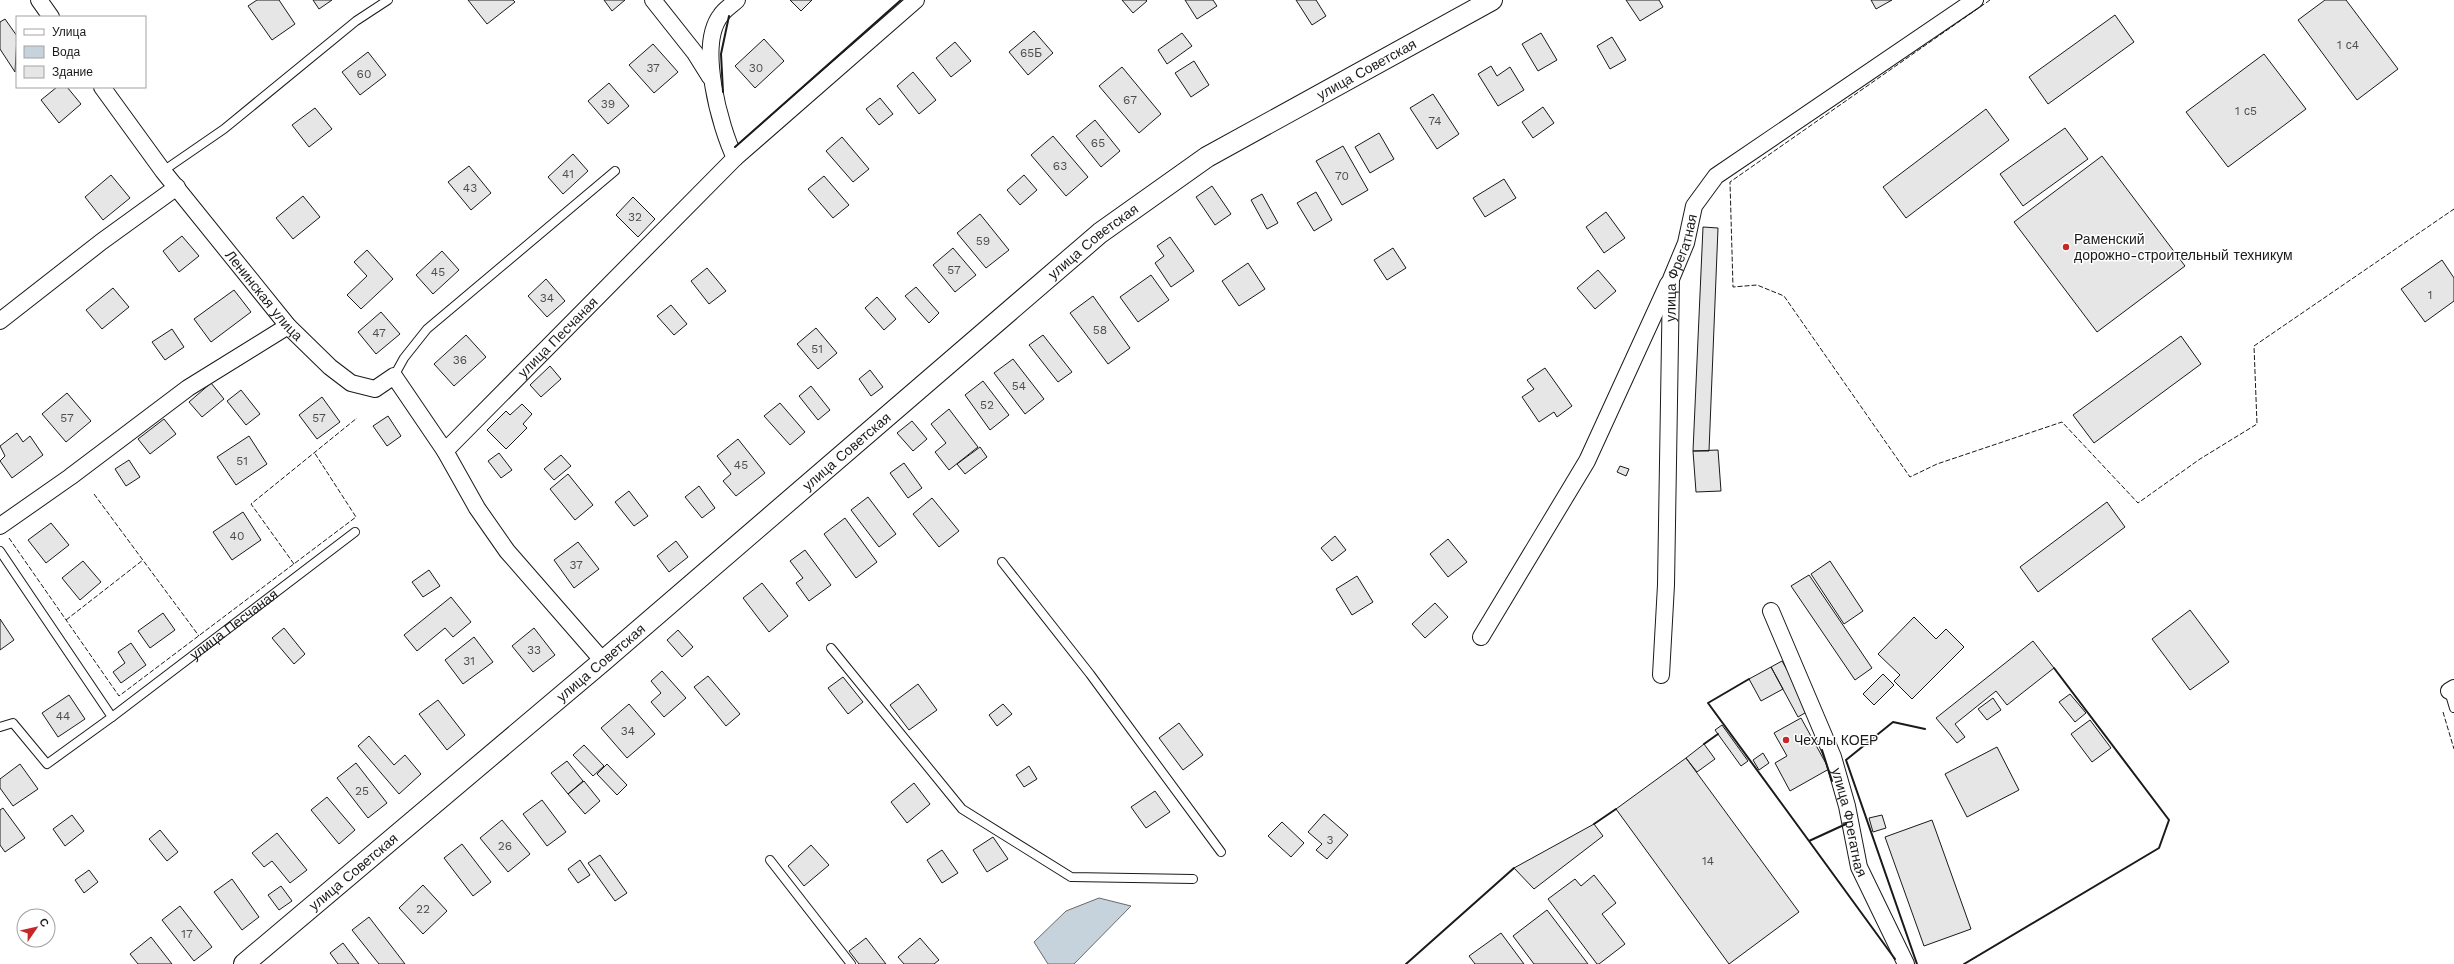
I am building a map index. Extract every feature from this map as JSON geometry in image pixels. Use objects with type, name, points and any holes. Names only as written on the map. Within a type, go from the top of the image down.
[{"type":"street","points":[[39,0],[50,16]]},
{"type":"street","points":[[653,0],[695,53],[714,84]]},
{"type":"street","points":[[735,158],[728,144],[719,114],[710,62],[713,37],[720,15],[737,0]]},
{"type":"street","name":"улица Песчаная","points":[[445,451],[735,158],[916,0]]},
{"type":"street","name":"улица Советская","points":[[244,964],[603,661],[1100,233],[1207,157],[1492,0]]},
{"type":"street","name":"улица Фрегатная","points":[[1661,675],[1666,585],[1671,279],[1686,243],[1694,206],[1716,176],[1975,0]]},
{"type":"street","name":"Ленинская улица","points":[[103,88],[163,171],[288,326],[330,367],[351,383],[375,389],[394,376]]},
{"type":"street","points":[[0,321],[101,242],[177,187]]},
{"type":"street","points":[[1480,637],[1587,461],[1671,279]]},
{"type":"street","points":[[0,526],[70,477],[188,388],[288,326]]},
{"type":"street","points":[[394,376],[445,451],[477,508],[507,551],[603,661]]},
{"type":"street","name":"улица Фрегатная","points":[[1771,611],[1833,757],[1847,806],[1859,867],[1906,964]]},
{"type":"lane","points":[[163,171],[224,129],[356,21],[388,0]]},
{"type":"lane","points":[[394,376],[404,358],[427,329],[615,171]]},
{"type":"lane","name":"улица Песчаная","points":[[0,727],[14,723],[47,764],[112,717],[355,532]]},
{"type":"lane","points":[[0,551],[112,717]]},
{"type":"lane","points":[[1002,562],[1090,674],[1222,852]]},
{"type":"lane","points":[[831,648],[962,809],[1071,877],[1193,879]]},
{"type":"lane","points":[[2452,690],[2454,708]]},
{"type":"lane","points":[[770,860],[850,964]]},
{"type":"water","points":[[1099,898],[1131,906],[1074,964],[1048,964],[1034,942],[1066,911]]},
{"type":"building","points":[[257,0],[279,0],[295,24],[272,40],[248,6]]},
{"type":"building","points":[[313,0],[332,0],[319,9]]},
{"type":"building","points":[[468,0],[513,0],[515,2],[487,24]]},
{"type":"building","points":[[604,0],[625,0],[612,11]]},
{"type":"building","points":[[790,0],[812,0],[801,11]]},
{"type":"building","points":[[1122,0],[1146,0],[1147,1],[1133,13]]},
{"type":"building","points":[[1185,0],[1213,0],[1217,6],[1197,19]]},
{"type":"building","points":[[1296,0],[1316,0],[1326,16],[1312,25]]},
{"type":"building","points":[[1626,0],[1659,0],[1663,7],[1640,21]]},
{"type":"building","points":[[1871,0],[1892,0],[1876,9]]},
{"type":"building","points":[[2325,0],[2346,0],[2398,69],[2357,100],[2298,20]]},
{"type":"building","points":[[2115,15],[2134,42],[2048,104],[2029,77]]},
{"type":"building","points":[[5,19],[16,35],[15,72],[0,49],[0,22]]},
{"type":"building","points":[[1034,31],[1053,53],[1028,75],[1009,52]]},
{"type":"building","points":[[1182,33],[1192,46],[1167,64],[1158,50]]},
{"type":"building","points":[[1541,33],[1557,60],[1538,71],[1522,44]]},
{"type":"building","points":[[1612,37],[1626,60],[1610,69],[1597,46]]},
{"type":"building","points":[[764,39],[784,61],[755,88],[735,66]]},
{"type":"building","points":[[955,42],[971,61],[951,77],[936,58]]},
{"type":"building","points":[[653,44],[678,72],[654,93],[629,65]]},
{"type":"building","points":[[368,52],[386,75],[360,95],[342,72]]},
{"type":"building","points":[[2264,54],[2306,109],[2228,167],[2186,112]]},
{"type":"building","points":[[1194,61],[1209,85],[1191,97],[1175,73]]},
{"type":"building","points":[[1491,66],[1497,76],[1510,67],[1524,90],[1498,106],[1478,74]]},
{"type":"building","points":[[1122,67],[1161,114],[1139,133],[1099,86]]},
{"type":"building","points":[[913,72],[936,100],[919,114],[897,86]]},
{"type":"building","points":[[609,83],[629,106],[608,124],[588,101]]},
{"type":"building","points":[[56,88],[68,88],[81,104],[59,123],[41,100]]},
{"type":"building","points":[[1433,94],[1459,134],[1437,149],[1410,108]]},
{"type":"building","points":[[880,98],[893,114],[879,125],[866,109]]},
{"type":"building","points":[[1543,107],[1554,123],[1533,138],[1522,122]]},
{"type":"building","points":[[315,108],[332,129],[309,147],[292,125]]},
{"type":"building","points":[[1986,109],[2009,140],[1906,218],[1883,187]]},
{"type":"building","points":[[1095,120],[1120,151],[1101,167],[1076,136]]},
{"type":"building","points":[[2065,128],[2088,159],[2023,206],[2000,174]]},
{"type":"building","points":[[1379,133],[1394,159],[1370,173],[1355,147]]},
{"type":"building","points":[[1053,136],[1088,177],[1066,196],[1031,155]]},
{"type":"building","points":[[842,137],[869,169],[853,182],[826,151]]},
{"type":"building","points":[[1343,146],[1368,190],[1342,205],[1316,161]]},
{"type":"building","points":[[573,154],[588,171],[563,194],[548,177]]},
{"type":"building","points":[[2102,156],[2185,266],[2097,332],[2014,222]]},
{"type":"building","points":[[469,166],[491,193],[471,210],[448,182]]},
{"type":"building","points":[[111,175],[130,198],[103,220],[85,197]]},
{"type":"building","points":[[1024,175],[1037,190],[1020,205],[1007,190]]},
{"type":"building","points":[[824,176],[849,205],[833,218],[808,189]]},
{"type":"building","points":[[1504,179],[1516,198],[1485,217],[1473,198]]},
{"type":"building","points":[[1212,186],[1231,214],[1215,225],[1196,197]]},
{"type":"building","points":[[1316,192],[1332,220],[1314,231],[1297,203]]},
{"type":"building","points":[[1262,194],[1278,223],[1267,229],[1251,200]]},
{"type":"building","points":[[303,196],[320,217],[293,239],[276,218]]},
{"type":"building","points":[[633,197],[655,219],[638,237],[616,215]]},
{"type":"building","points":[[1606,212],[1625,238],[1604,253],[1586,227]]},
{"type":"building","points":[[980,214],[1009,250],[986,268],[957,233]]},
{"type":"building","points":[[1703,227],[1718,228],[1709,451],[1693,451]]},
{"type":"building","points":[[182,236],[199,256],[179,272],[163,251]]},
{"type":"building","points":[[1170,237],[1194,271],[1171,287],[1155,263],[1164,256],[1157,246]]},
{"type":"building","points":[[953,248],[976,275],[955,292],[933,265]]},
{"type":"building","points":[[1393,248],[1406,268],[1387,280],[1374,260]]},
{"type":"building","points":[[367,250],[393,279],[361,309],[347,295],[367,276],[354,262]]},
{"type":"building","points":[[442,251],[459,270],[433,294],[416,275]]},
{"type":"building","points":[[2442,260],[2454,278],[2454,301],[2425,322],[2401,289]]},
{"type":"building","points":[[1248,263],[1265,289],[1239,306],[1222,281]]},
{"type":"building","points":[[707,268],[726,291],[709,304],[691,281]]},
{"type":"building","points":[[1598,270],[1616,291],[1595,309],[1577,288]]},
{"type":"building","points":[[1151,275],[1169,300],[1138,322],[1120,297]]},
{"type":"building","points":[[546,279],[565,301],[547,317],[528,296]]},
{"type":"building","points":[[916,287],[939,313],[929,323],[905,296]]},
{"type":"building","points":[[113,288],[129,307],[102,329],[86,310]]},
{"type":"building","points":[[234,290],[251,312],[211,342],[194,319]]},
{"type":"building","points":[[1093,296],[1130,348],[1108,364],[1070,313]]},
{"type":"building","points":[[877,297],[896,319],[884,330],[865,308]]},
{"type":"building","points":[[671,305],[687,324],[674,335],[657,316]]},
{"type":"building","points":[[381,312],[400,334],[376,354],[358,332]]},
{"type":"building","points":[[816,328],[837,353],[818,369],[797,344]]},
{"type":"building","points":[[172,329],[184,347],[165,360],[152,342]]},
{"type":"building","points":[[466,335],[486,357],[454,386],[434,364]]},
{"type":"building","points":[[1043,335],[1072,372],[1058,382],[1029,345]]},
{"type":"building","points":[[2181,336],[2201,364],[2094,443],[2073,415]]},
{"type":"building","points":[[1013,359],[1044,399],[1025,414],[994,373]]},
{"type":"building","points":[[550,366],[561,379],[541,397],[530,385]]},
{"type":"building","points":[[1545,368],[1572,406],[1557,417],[1554,412],[1539,422],[1522,397],[1534,389],[1527,380]]},
{"type":"building","points":[[870,370],[883,387],[871,396],[859,379]]},
{"type":"building","points":[[983,381],[1009,415],[990,430],[965,395]]},
{"type":"building","points":[[211,383],[224,399],[202,417],[189,402]]},
{"type":"building","points":[[811,386],[830,410],[818,420],[799,396]]},
{"type":"building","points":[[241,390],[260,414],[246,425],[227,401]]},
{"type":"building","points":[[67,393],[91,421],[66,442],[42,414]]},
{"type":"building","points":[[322,397],[340,422],[317,439],[299,415]]},
{"type":"building","points":[[780,403],[805,432],[790,445],[764,416]]},
{"type":"building","points":[[522,404],[532,414],[523,424],[527,428],[506,449],[487,430],[506,411],[510,415]]},
{"type":"building","points":[[949,409],[978,447],[949,470],[935,452],[946,443],[931,424]]},
{"type":"building","points":[[388,416],[401,436],[387,446],[373,426]]},
{"type":"building","points":[[164,419],[176,434],[150,454],[138,439]]},
{"type":"building","points":[[912,421],[927,439],[913,451],[897,433]]},
{"type":"building","points":[[17,433],[23,442],[30,436],[43,455],[12,478],[0,461],[5,456],[0,446]]},
{"type":"building","points":[[249,436],[267,464],[236,485],[217,457]]},
{"type":"building","points":[[738,439],[765,473],[736,496],[723,481],[731,474],[717,456]]},
{"type":"building","points":[[980,447],[987,457],[965,474],[957,464]]},
{"type":"building","points":[[1718,450],[1721,491],[1696,492],[1693,451]]},
{"type":"building","points":[[499,453],[512,470],[501,478],[488,461]]},
{"type":"building","points":[[561,455],[571,466],[554,480],[544,469]]},
{"type":"building","points":[[129,460],[140,477],[126,486],[115,469]]},
{"type":"building","points":[[904,463],[922,488],[908,498],[890,473]]},
{"type":"building","points":[[1620,466],[1629,469],[1626,476],[1617,472]]},
{"type":"building","points":[[568,474],[593,505],[575,520],[550,489]]},
{"type":"building","points":[[699,486],[715,508],[702,518],[685,497]]},
{"type":"building","points":[[629,491],[648,516],[634,526],[615,502]]},
{"type":"building","points":[[868,497],[896,534],[879,547],[851,510]]},
{"type":"building","points":[[932,498],[959,531],[939,547],[913,514]]},
{"type":"building","points":[[2107,502],[2125,527],[2038,592],[2020,567]]},
{"type":"building","points":[[243,512],[261,540],[232,560],[213,532]]},
{"type":"building","points":[[845,518],[877,562],[856,578],[824,534]]},
{"type":"building","points":[[51,523],[69,545],[46,563],[28,540]]},
{"type":"building","points":[[1335,536],[1346,550],[1332,561],[1321,548]]},
{"type":"building","points":[[1448,539],[1467,562],[1448,577],[1430,554]]},
{"type":"building","points":[[676,541],[688,557],[669,572],[657,556]]},
{"type":"building","points":[[578,542],[599,569],[574,588],[554,560]]},
{"type":"building","points":[[805,550],[831,585],[809,601],[796,583],[803,578],[790,561]]},
{"type":"building","points":[[83,561],[101,582],[80,600],[62,578]]},
{"type":"building","points":[[1830,561],[1863,611],[1844,624],[1811,574]]},
{"type":"building","points":[[429,570],[440,586],[423,597],[412,582]]},
{"type":"building","points":[[1809,575],[1872,668],[1855,680],[1791,586]]},
{"type":"building","points":[[1357,576],[1373,602],[1352,615],[1336,589]]},
{"type":"building","points":[[762,583],[788,616],[769,632],[743,598]]},
{"type":"building","points":[[451,597],[471,622],[453,637],[445,628],[417,651],[404,635]]},
{"type":"building","points":[[1435,603],[1448,617],[1425,638],[1412,624]]},
{"type":"building","points":[[2190,610],[2229,662],[2190,690],[2152,639]]},
{"type":"building","points":[[163,613],[175,630],[150,648],[138,631]]},
{"type":"building","points":[[1914,617],[1936,639],[1946,629],[1964,647],[1912,699],[1894,681],[1900,675],[1878,654]]},
{"type":"building","points":[[0,619],[14,640],[0,650]]},
{"type":"building","points":[[284,628],[305,654],[294,664],[272,638]]},
{"type":"building","points":[[534,628],[555,655],[533,672],[512,646]]},
{"type":"building","points":[[678,630],[693,647],[682,657],[667,640]]},
{"type":"building","points":[[474,637],[493,662],[463,684],[445,660]]},
{"type":"building","points":[[2033,641],[2054,668],[2007,705],[1996,691],[1955,724],[1965,737],[1957,743],[1936,718]]},
{"type":"building","points":[[131,643],[146,665],[121,683],[113,672],[125,663],[118,652]]},
{"type":"building","points":[[1782,661],[1810,710],[1798,717],[1771,667]]},
{"type":"building","points":[[1771,667],[1783,689],[1761,701],[1749,679]]},
{"type":"building","points":[[662,671],[686,698],[664,717],[651,702],[661,693],[651,681]]},
{"type":"building","points":[[1883,674],[1894,685],[1874,705],[1863,694]]},
{"type":"building","points":[[708,676],[740,714],[726,726],[694,687]]},
{"type":"building","points":[[843,677],[863,702],[848,714],[828,688]]},
{"type":"building","points":[[918,684],[937,710],[909,730],[890,705]]},
{"type":"building","points":[[2070,694],[2086,713],[2075,722],[2059,702]]},
{"type":"building","points":[[69,695],[85,719],[58,737],[42,713]]},
{"type":"building","points":[[1993,698],[2001,710],[1987,720],[1978,709]]},
{"type":"building","points":[[438,700],[465,735],[447,750],[419,714]]},
{"type":"building","points":[[629,704],[655,734],[627,758],[601,728]]},
{"type":"building","points":[[1003,704],[1012,714],[997,726],[989,715]]},
{"type":"building","points":[[1801,718],[1829,769],[1790,791],[1775,763],[1787,756],[1774,733]]},
{"type":"building","points":[[2090,720],[2111,748],[2092,762],[2071,734]]},
{"type":"building","points":[[1179,723],[1203,755],[1183,770],[1159,738]]},
{"type":"building","points":[[1722,725],[1748,761],[1741,766],[1715,730]]},
{"type":"building","points":[[369,736],[394,765],[405,755],[421,774],[399,794],[358,746]]},
{"type":"building","points":[[1704,744],[1715,759],[1697,772],[1686,758]]},
{"type":"building","points":[[584,745],[604,766],[593,776],[573,755]]},
{"type":"building","points":[[1997,747],[2019,790],[1967,817],[1945,774]]},
{"type":"building","points":[[1763,753],[1769,763],[1759,770],[1753,760]]},
{"type":"building","points":[[1686,758],[1799,912],[1729,964],[1616,809]]},
{"type":"building","points":[[567,761],[583,781],[568,794],[551,773]]},
{"type":"building","points":[[356,763],[387,803],[368,818],[337,778]]},
{"type":"building","points":[[20,764],[38,789],[13,806],[0,788],[0,779]]},
{"type":"building","points":[[607,764],[627,785],[617,795],[597,774]]},
{"type":"building","points":[[1029,766],[1037,779],[1024,787],[1016,775]]},
{"type":"building","points":[[584,781],[600,801],[585,814],[568,794]]},
{"type":"building","points":[[914,783],[930,804],[907,823],[891,802]]},
{"type":"building","points":[[1155,791],[1170,812],[1146,828],[1131,807]]},
{"type":"building","points":[[327,797],[355,830],[339,844],[311,810]]},
{"type":"building","points":[[542,800],[566,832],[547,846],[523,814]]},
{"type":"building","points":[[3,808],[25,838],[5,852],[0,845],[0,810]]},
{"type":"building","points":[[1324,814],[1348,835],[1327,859],[1316,850],[1322,844],[1308,832]]},
{"type":"building","points":[[72,815],[84,831],[65,846],[53,829]]},
{"type":"building","points":[[1882,815],[1886,828],[1873,832],[1869,818]]},
{"type":"building","points":[[502,820],[530,854],[508,872],[480,838]]},
{"type":"building","points":[[1932,820],[1971,929],[1924,946],[1885,837]]},
{"type":"building","points":[[1282,822],[1304,843],[1291,857],[1268,836]]},
{"type":"building","points":[[1594,824],[1603,836],[1534,889],[1514,868]]},
{"type":"building","points":[[160,830],[178,852],[167,861],[149,839]]},
{"type":"building","points":[[277,833],[307,870],[290,883],[272,861],[264,867],[252,853]]},
{"type":"building","points":[[993,837],[1008,859],[987,872],[973,850]]},
{"type":"building","points":[[462,844],[491,882],[473,896],[444,858]]},
{"type":"building","points":[[811,845],[829,865],[804,886],[788,866]]},
{"type":"building","points":[[942,850],[958,873],[942,883],[927,860]]},
{"type":"building","points":[[600,855],[627,893],[615,901],[588,863]]},
{"type":"building","points":[[580,860],[590,875],[578,883],[568,869]]},
{"type":"building","points":[[89,870],[98,882],[84,893],[75,880]]},
{"type":"building","points":[[1594,875],[1616,903],[1602,914],[1625,944],[1599,964],[1597,964],[1548,899],[1575,879],[1581,886]]},
{"type":"building","points":[[232,879],[259,917],[242,930],[214,892]]},
{"type":"building","points":[[423,885],[447,911],[423,934],[399,908]]},
{"type":"building","points":[[281,886],[292,901],[279,910],[268,895]]},
{"type":"building","points":[[180,906],[212,947],[194,961],[162,920]]},
{"type":"building","points":[[1547,910],[1588,964],[1534,964],[1513,936]]},
{"type":"building","points":[[369,917],[405,964],[379,964],[352,930]]},
{"type":"building","points":[[1501,933],[1524,964],[1475,964],[1469,956]]},
{"type":"building","points":[[151,937],[172,964],[138,964],[130,954]]},
{"type":"building","points":[[866,938],[886,964],[859,964],[849,951]]},
{"type":"building","points":[[920,938],[939,960],[934,964],[904,964],[898,957]]},
{"type":"building","points":[[343,943],[359,964],[338,964],[330,953]]},
{"type":"fence","points":[[1990,0],[1730,182],[1733,287],[1757,285],[1784,296],[1910,477],[1937,464],[2062,422],[2138,503],[2200,459],[2257,424],[2254,346],[2454,209]]},
{"type":"fence","points":[[294,564],[251,504],[357,418]]},
{"type":"fence","points":[[9,538],[119,696],[356,517],[314,452]]},
{"type":"fence","points":[[94,494],[199,636]]},
{"type":"fence","points":[[66,620],[143,560]]},
{"type":"fence","points":[[2443,712],[2454,749]]},
{"type":"wall","points":[[735,147],[901,0]]},
{"type":"wall","points":[[723,92],[721,54],[729,16]]},
{"type":"wall","points":[[1964,964],[2159,848],[2169,820],[2054,668]]},
{"type":"wall","points":[[1749,679],[1708,703],[1809,841],[1846,824]]},
{"type":"wall","points":[[1917,964],[1846,760],[1893,722],[1925,729]]},
{"type":"wall","points":[[1704,744],[1718,734]]},
{"type":"wall","points":[[1822,750],[1832,781]]},
{"type":"wall","points":[[1594,824],[1616,809]]},
{"type":"wall","points":[[1809,841],[1895,959]]},
{"type":"wall","points":[[1406,964],[1514,868]]},
{"type":"place","name":"Раменский дорожно-строительный техникум","points":[[2066,247]]},
{"type":"place","name":"Чехлы КОЕР","points":[[1786,740]]}]
